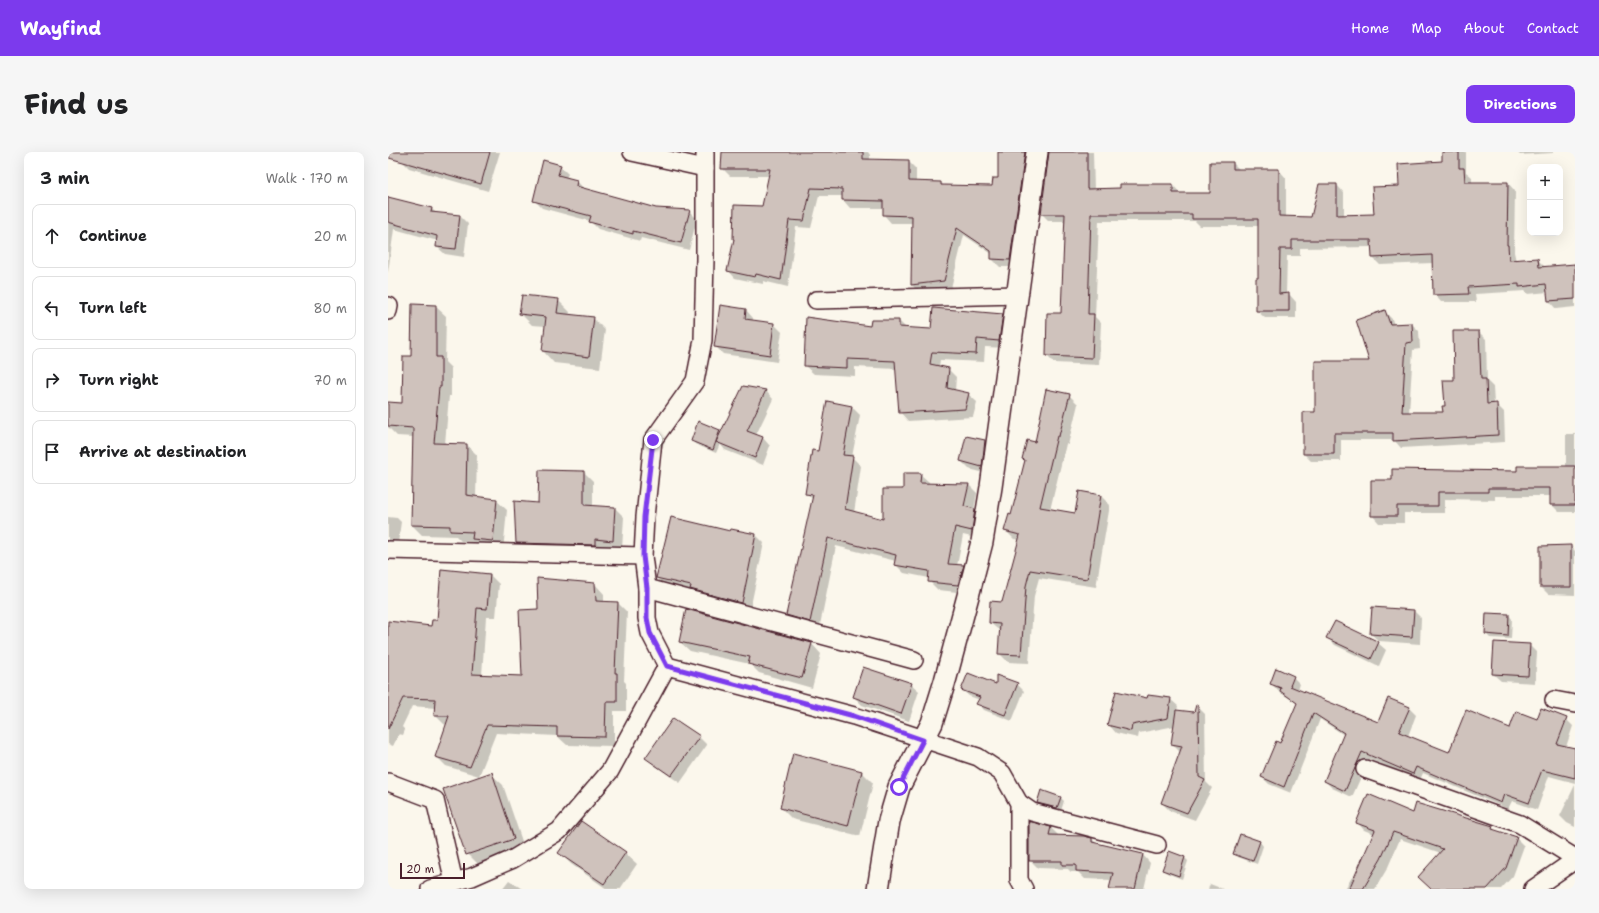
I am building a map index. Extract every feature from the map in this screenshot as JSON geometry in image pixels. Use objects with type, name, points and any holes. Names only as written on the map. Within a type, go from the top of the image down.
[{"type":"street","points":[[632,152],[705,160],[703,340],[695,381],[653,440],[644,517],[643,556],[647,588],[647,618],[650,633],[667,666],[854,716],[978,757],[1002,773],[1018,803],[1019,880],[1024,889]]},
{"type":"street","points":[[878,889],[890,820],[899,787],[932,723],[982,542],[992,487],[1037,152]]},
{"type":"street","points":[[816,300],[1018,295]]},
{"type":"street","points":[[388,550],[643,556]]},
{"type":"street","points":[[647,588],[914,660]]},
{"type":"street","points":[[430,889],[472,877],[513,859],[559,831],[610,771],[667,666]]},
{"type":"street","points":[[1554,700],[1575,704]]},
{"type":"street","points":[[1365,769],[1520,824],[1575,859],[1533,889]]},
{"type":"street","points":[[388,782],[435,800],[454,882]]},
{"type":"street","points":[[1018,803],[1032,812],[1157,845]]},
{"type":"building","points":[[390,152],[490,152],[481,184],[389,158]]},
{"type":"building","points":[[722,152],[863,152],[863,159],[909,160],[909,181],[941,182],[941,185],[992,186],[993,178],[998,178],[998,152],[1025,152],[1010,260],[991,259],[991,251],[957,228],[944,281],[911,285],[912,216],[883,215],[883,201],[842,200],[842,189],[811,188],[804,221],[789,220],[781,280],[756,274],[755,277],[727,271],[734,239],[734,205],[762,206],[770,169],[721,169]]},
{"type":"building","points":[[1049,152],[1087,152],[1087,189],[1120,188],[1120,184],[1173,184],[1173,193],[1210,193],[1210,162],[1233,162],[1233,169],[1279,169],[1279,216],[1311,217],[1319,184],[1337,184],[1337,215],[1374,214],[1372,187],[1399,186],[1398,164],[1442,161],[1442,152],[1459,152],[1459,168],[1464,168],[1465,182],[1508,182],[1507,245],[1509,260],[1538,258],[1539,267],[1575,264],[1575,299],[1548,301],[1546,284],[1519,287],[1519,284],[1468,287],[1469,294],[1433,295],[1432,255],[1372,258],[1371,240],[1292,240],[1292,249],[1280,249],[1279,294],[1289,293],[1289,311],[1256,311],[1256,278],[1258,278],[1258,219],[1192,219],[1192,214],[1091,214],[1088,314],[1094,314],[1092,358],[1046,356],[1047,313],[1061,313],[1065,214],[1041,214]]},
{"type":"building","points":[[543,160],[561,165],[558,175],[577,180],[576,186],[656,208],[690,210],[681,243],[633,231],[633,234],[589,222],[591,216],[533,201]]},
{"type":"building","points":[[388,197],[432,208],[431,212],[460,215],[456,249],[436,247],[437,236],[388,222]]},
{"type":"building","points":[[522,295],[559,299],[557,313],[594,317],[589,357],[542,351],[546,317],[519,314]]},
{"type":"building","points":[[412,304],[436,305],[436,357],[441,357],[441,387],[439,387],[434,443],[467,444],[466,495],[497,499],[493,541],[472,539],[473,532],[450,531],[450,526],[411,525],[413,428],[388,426],[388,402],[402,403],[403,356],[411,356]]},
{"type":"building","points":[[720,305],[746,309],[745,319],[774,323],[770,355],[714,347]]},
{"type":"building","points":[[933,308],[1003,314],[999,341],[977,339],[976,354],[932,352],[930,364],[949,368],[947,388],[969,393],[965,409],[899,413],[895,361],[847,359],[847,368],[804,366],[806,317],[870,326],[871,320],[899,320],[899,327],[931,329]]},
{"type":"building","points":[[1385,310],[1390,324],[1412,323],[1413,342],[1406,343],[1402,412],[1443,412],[1442,406],[1445,406],[1443,380],[1454,380],[1453,331],[1479,331],[1481,379],[1486,379],[1487,404],[1497,403],[1498,435],[1393,441],[1393,433],[1334,433],[1334,454],[1303,454],[1303,412],[1315,412],[1315,361],[1369,361],[1356,320]]},
{"type":"building","points":[[743,386],[766,390],[747,431],[763,437],[755,458],[716,442]]},
{"type":"building","points":[[1046,389],[1070,394],[1059,436],[1057,436],[1040,507],[1075,513],[1079,491],[1101,495],[1087,579],[1030,570],[1026,586],[1021,655],[998,654],[1000,624],[989,623],[990,601],[1002,602],[1020,535],[1004,531],[1009,514],[1011,515],[1025,460],[1022,459],[1027,440],[1035,442]]},
{"type":"building","points":[[827,401],[852,406],[843,455],[853,456],[845,509],[883,519],[883,489],[903,489],[903,473],[921,473],[920,483],[969,484],[964,506],[975,509],[972,531],[955,527],[948,564],[964,565],[958,585],[928,582],[929,571],[894,565],[896,555],[828,538],[810,622],[786,615],[813,495],[805,494],[812,450],[818,451]]},
{"type":"building","points":[[698,421],[720,430],[713,450],[691,441]]},
{"type":"building","points":[[966,436],[985,440],[982,467],[960,461]]},
{"type":"building","points":[[1517,466],[1575,466],[1575,505],[1550,505],[1550,488],[1488,488],[1488,492],[1438,492],[1438,506],[1397,506],[1397,516],[1371,516],[1371,480],[1392,480],[1392,469],[1517,471]]},
{"type":"building","points":[[539,470],[584,471],[584,505],[615,507],[613,541],[595,539],[595,545],[516,543],[514,501],[538,503]]},
{"type":"building","points":[[671,517],[730,531],[731,529],[756,534],[742,603],[690,589],[691,586],[656,578]]},
{"type":"building","points":[[1571,545],[1571,587],[1540,587],[1540,546]]},
{"type":"building","points":[[441,569],[490,574],[487,609],[477,608],[472,674],[522,676],[519,610],[538,609],[537,578],[595,583],[596,601],[618,602],[615,673],[617,673],[617,702],[606,702],[605,737],[557,736],[557,727],[487,725],[470,767],[435,757],[449,716],[434,716],[435,699],[403,698],[388,729],[388,621],[431,626],[432,620],[437,620]]},
{"type":"building","points":[[1372,607],[1414,610],[1412,637],[1370,634]]},
{"type":"building","points":[[686,609],[812,643],[802,678],[748,664],[750,657],[679,642]]},
{"type":"building","points":[[1486,613],[1509,614],[1508,636],[1485,634]]},
{"type":"building","points":[[1335,621],[1379,642],[1371,659],[1326,638]]},
{"type":"building","points":[[1494,642],[1530,644],[1528,676],[1492,674]]},
{"type":"building","points":[[863,667],[912,683],[901,714],[853,697]]},
{"type":"building","points":[[1276,668],[1294,676],[1290,686],[1378,722],[1388,698],[1410,707],[1399,732],[1449,752],[1466,710],[1510,728],[1516,711],[1537,719],[1541,708],[1567,718],[1557,744],[1575,748],[1575,778],[1542,770],[1529,803],[1504,794],[1501,803],[1416,767],[1413,774],[1362,752],[1345,791],[1324,781],[1344,733],[1313,713],[1284,787],[1261,777],[1276,741],[1280,743],[1297,703],[1280,691],[1281,688],[1270,684]]},
{"type":"building","points":[[968,673],[996,684],[996,675],[1018,683],[1005,715],[976,704],[980,697],[961,690]]},
{"type":"building","points":[[1116,691],[1147,698],[1148,695],[1171,698],[1168,718],[1132,725],[1131,731],[1107,725]]},
{"type":"building","points":[[1196,705],[1198,706],[1199,777],[1205,780],[1187,813],[1161,803],[1182,746],[1171,744],[1176,710],[1194,712]]},
{"type":"building","points":[[673,718],[700,736],[671,776],[645,758]]},
{"type":"building","points":[[793,753],[862,771],[848,826],[780,808]]},
{"type":"building","points":[[492,772],[514,839],[466,855],[443,789]]},
{"type":"building","points":[[1041,790],[1061,797],[1057,808],[1037,803]]},
{"type":"building","points":[[1368,794],[1413,813],[1416,803],[1493,826],[1492,829],[1517,837],[1506,868],[1487,889],[1431,889],[1418,877],[1443,849],[1393,832],[1381,859],[1363,889],[1349,889],[1375,830],[1356,823]]},
{"type":"building","points":[[581,821],[626,852],[604,884],[558,853]]},
{"type":"building","points":[[1029,821],[1051,827],[1049,835],[1084,836],[1092,838],[1092,842],[1143,854],[1135,889],[1109,889],[1113,873],[1076,871],[1076,865],[1062,865],[1062,861],[1029,861]]},
{"type":"building","points":[[1240,834],[1260,841],[1253,861],[1233,854]]},
{"type":"building","points":[[1169,851],[1185,857],[1179,876],[1162,870]]},
{"type":"route","points":[[653,440],[644,517],[643,556],[647,588],[647,618],[650,633],[656,648],[667,666],[854,716],[923,740],[899,787]]}]
